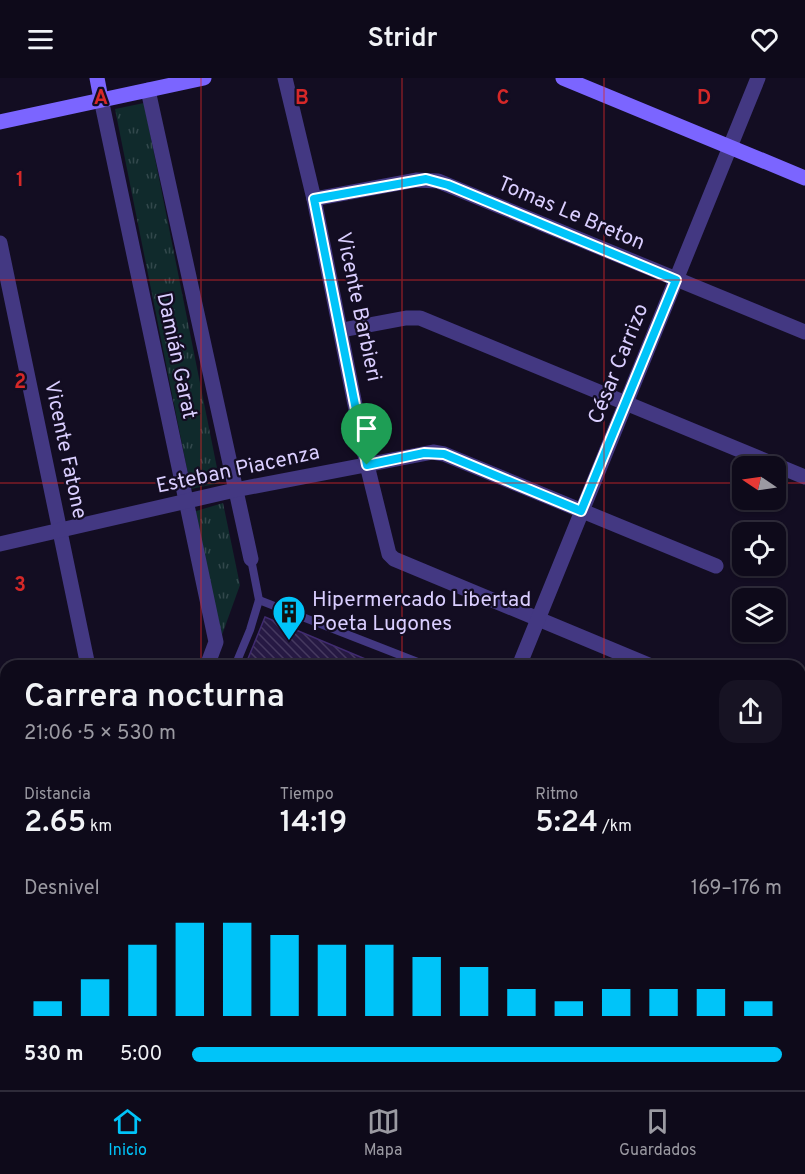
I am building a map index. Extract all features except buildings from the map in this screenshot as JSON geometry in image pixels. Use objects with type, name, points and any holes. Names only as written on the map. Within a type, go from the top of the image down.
[{"type":"main road","name":"Damián Garat","points":[[97,78],[101,99]]},
{"type":"main road","points":[[0,122],[101,99],[147,84],[204,78]]},
{"type":"main road","points":[[563,78],[805,178]]},
{"type":"street","name":"Vicente Barbieri","points":[[285,78],[314,199],[342,330],[367,465],[389,554],[394,559],[539,618]]},
{"type":"street","name":"César Carrizo","points":[[522,660],[758,78]]},
{"type":"street","name":"Damián Garat","points":[[147,84],[251,559]]},
{"type":"street","name":"Damián Garat","points":[[101,99],[216,642],[209,660]]},
{"type":"street","name":"Tomas Le Breton","points":[[314,199],[417,180],[426,179],[438,182],[805,332]]},
{"type":"street","name":"Vicente Fatone","points":[[0,243],[2,267],[61,529],[87,660]]},
{"type":"street","points":[[342,330],[406,318],[420,318],[805,477]]},
{"type":"street","name":"Esteban Piacenza","points":[[0,543],[235,490],[424,453],[444,454],[716,566]]},
{"type":"street","points":[[539,618],[637,660]]},
{"type":"lane","points":[[238,660],[259,600],[251,559]]},
{"type":"lane","points":[[259,600],[413,660]]},
{"type":"green space","points":[[144,103],[220,483],[191,489],[115,109]]},
{"type":"green space","points":[[223,503],[240,585],[222,635],[193,512]]},
{"type":"place","name":"Hipermercado Libertad Poeta Lugones","points":[[289,641]]},
{"type":"route","points":[[426,179],[448,185],[676,280],[581,511],[444,454],[424,453],[367,465],[342,330],[314,199],[426,179]]}]
